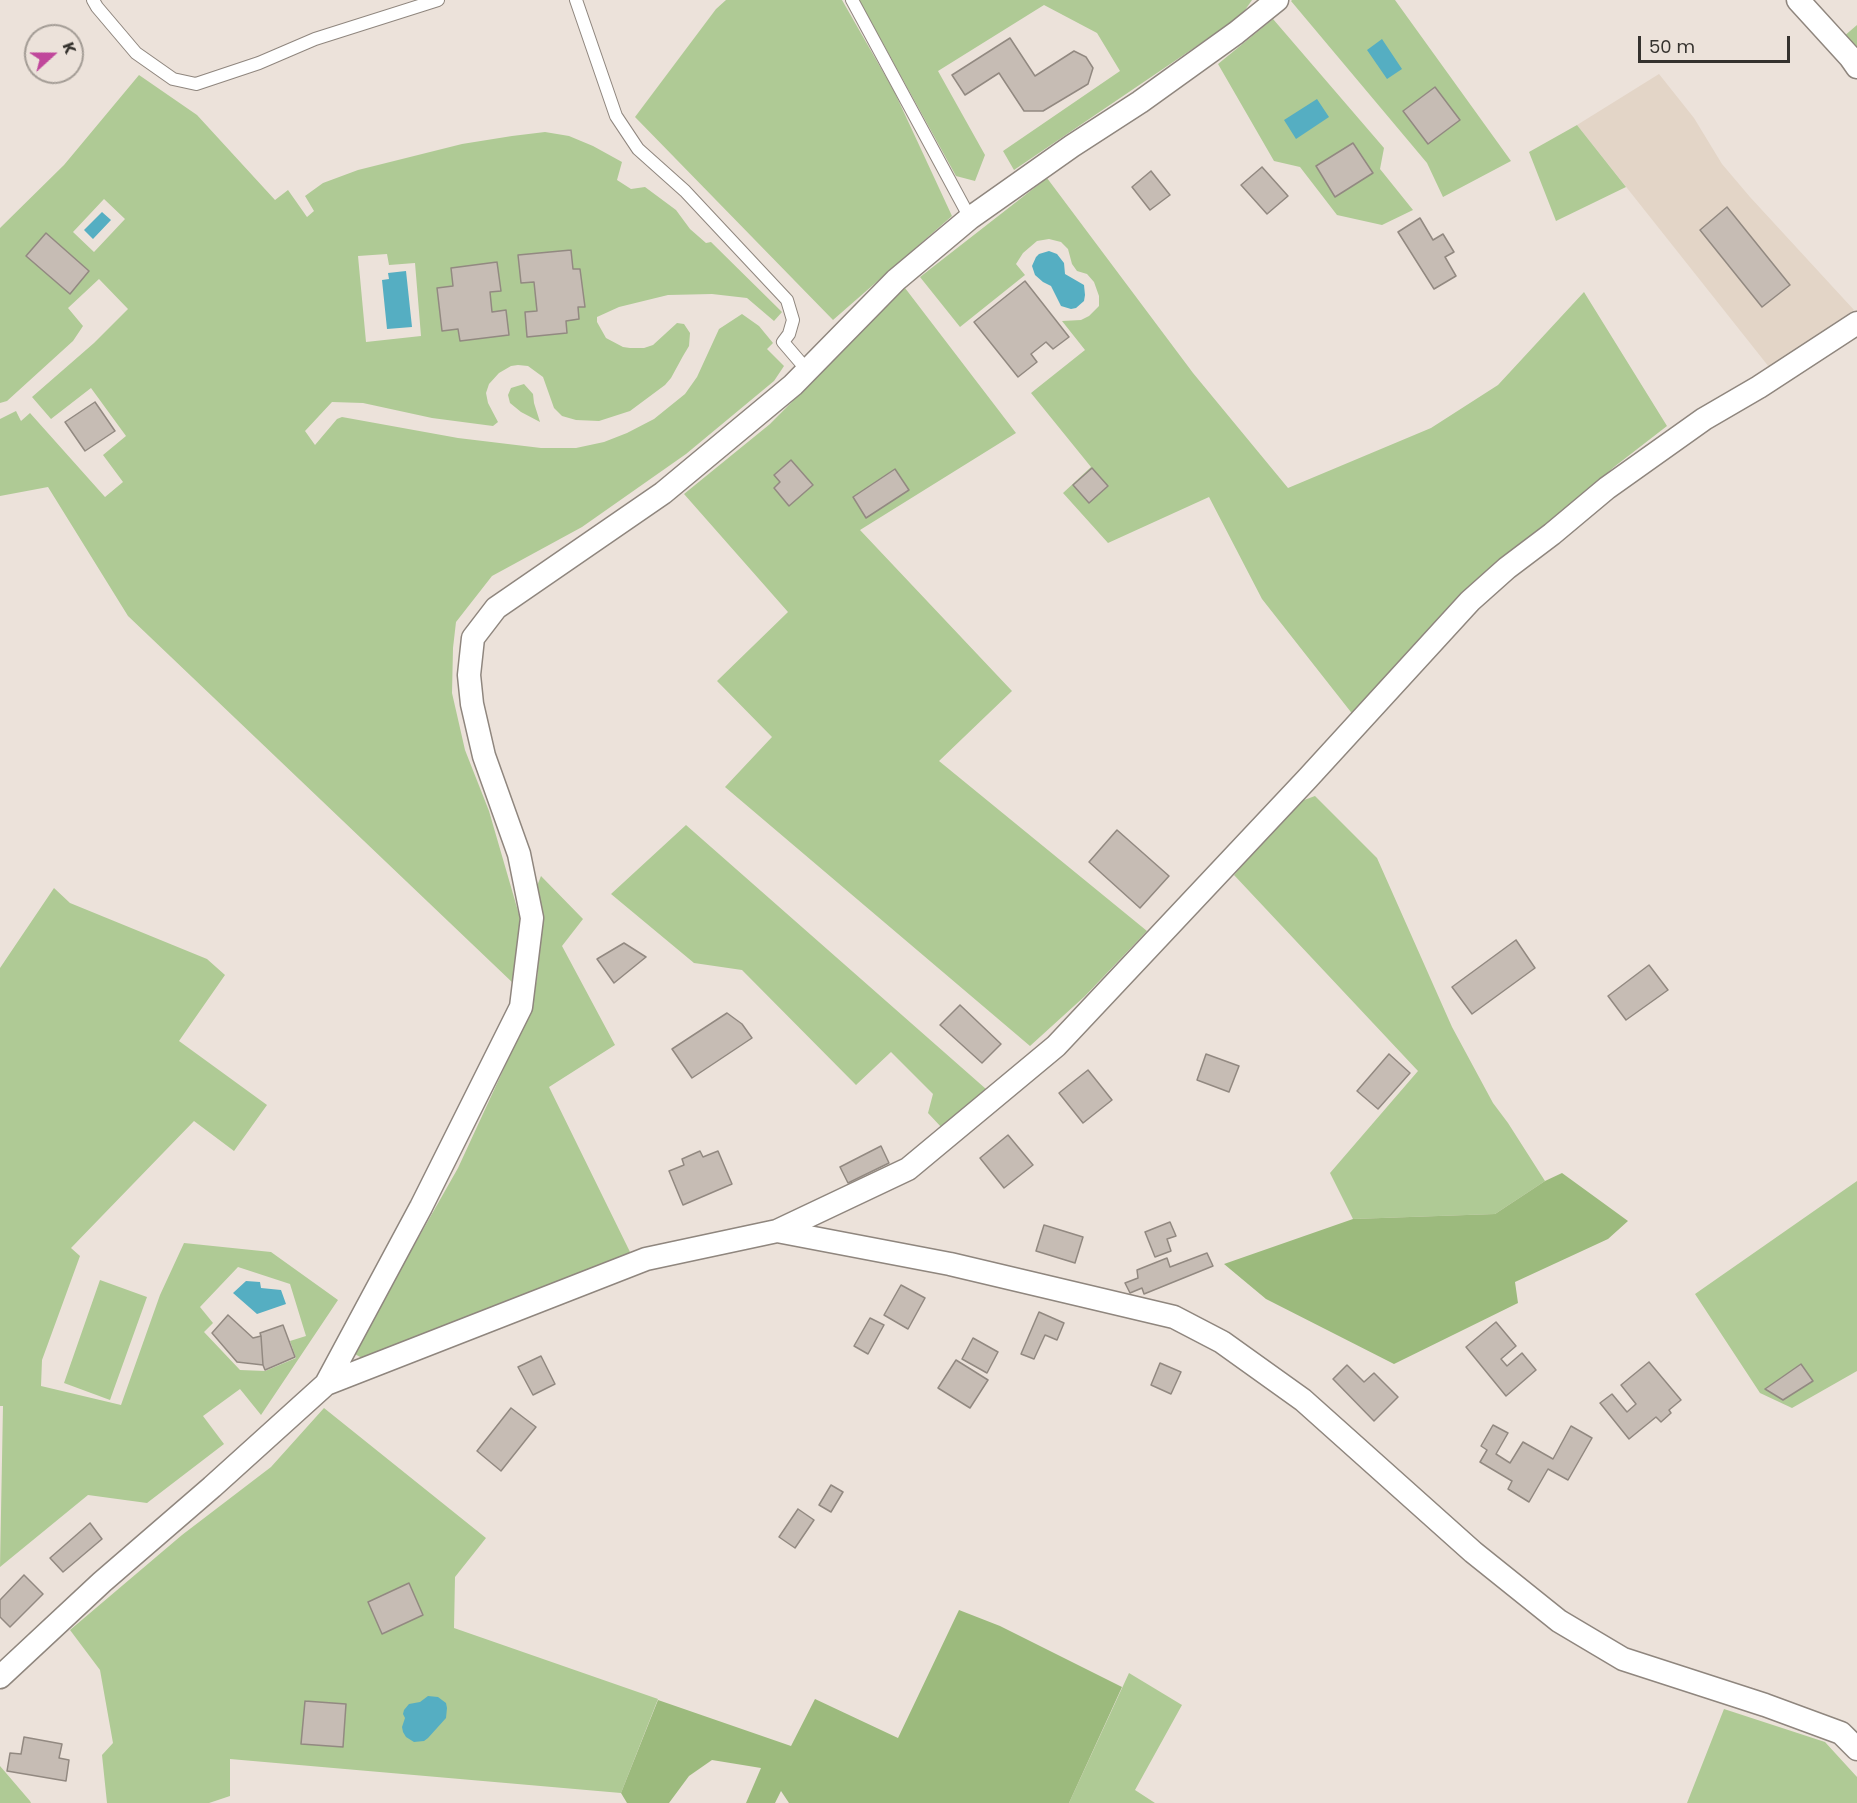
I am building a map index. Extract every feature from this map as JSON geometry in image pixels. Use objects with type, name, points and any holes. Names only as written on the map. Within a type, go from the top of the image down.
[{"type":"street","points":[[0,1677],[102,1582],[326,1384],[422,1207],[521,1007],[532,918],[519,854],[484,756],[472,704],[469,675],[473,638],[496,608],[663,493],[793,385],[896,280],[969,218],[1150,95],[1236,33],[1277,0]]},
{"type":"street","points":[[1798,0],[1857,67]]},
{"type":"street","points":[[326,1384],[646,1259],[777,1231],[908,1169],[1056,1046],[1463,608],[1507,568],[1607,489],[1704,419],[1759,387],[1857,323]]},
{"type":"street","points":[[777,1231],[950,1264],[1174,1317],[1222,1342],[1303,1400],[1473,1552],[1559,1621],[1623,1659],[1765,1705],[1841,1733],[1857,1749]]},
{"type":"lane","points":[[93,0],[136,53],[173,79],[196,84],[259,63],[315,39],[438,0]]},
{"type":"lane","points":[[576,0],[616,116],[638,149],[685,191],[787,300],[793,320],[789,334],[783,342],[807,370]]},
{"type":"lane","points":[[852,0],[969,218]]},
{"type":"shaded area","points":[[1659,74],[1694,118],[1722,164],[1854,310],[1769,367],[1577,125]]},
{"type":"green space","points":[[726,0],[842,0],[894,91],[952,216],[833,320],[635,117],[716,9]]},
{"type":"green space","points":[[859,0],[1252,0],[1241,16],[1014,170],[1003,151],[1120,71],[1097,33],[1044,5],[938,71],[985,155],[975,181],[956,176]]},
{"type":"green space","points":[[1292,0],[1395,0],[1511,161],[1443,197],[1427,163]]},
{"type":"green space","points":[[1273,19],[1384,148],[1380,169],[1413,210],[1382,225],[1337,215],[1300,167],[1274,161],[1218,64]]},
{"type":"green space","points":[[1857,25],[1857,53],[1843,37]]},
{"type":"green space","points":[[139,75],[197,115],[275,200],[288,190],[307,217],[314,211],[305,196],[323,183],[358,170],[462,144],[545,132],[569,136],[622,162],[617,180],[631,189],[645,187],[676,210],[690,229],[706,243],[711,242],[782,312],[774,321],[747,298],[712,294],[668,295],[619,307],[597,317],[597,322],[606,338],[623,347],[644,348],[653,345],[677,323],[684,324],[690,333],[689,346],[665,385],[630,411],[599,421],[576,420],[562,416],[554,408],[543,377],[528,366],[518,365],[499,373],[489,384],[486,393],[488,403],[498,422],[493,426],[432,418],[363,403],[332,402],[305,431],[315,445],[337,419],[342,417],[458,438],[541,448],[576,448],[604,442],[654,419],[685,394],[697,377],[719,329],[742,314],[759,326],[773,343],[767,349],[784,366],[774,381],[686,454],[582,527],[492,576],[456,622],[452,693],[465,750],[489,811],[520,918],[514,984],[128,616],[48,487],[0,496],[0,419],[16,411],[21,421],[30,413],[105,497],[123,482],[103,455],[126,436],[91,388],[51,419],[32,397],[94,343],[128,309],[99,279],[68,308],[83,326],[73,341],[7,401],[0,403],[0,228],[64,165]],"holes":[[[104,199],[125,219],[94,252],[73,232]],[[387,254],[389,265],[415,263],[421,336],[366,342],[358,256]]]},
{"type":"green space","points":[[1577,125],[1626,187],[1556,221],[1529,152]]},
{"type":"green space","points":[[1047,178],[1193,373],[1288,488],[1431,428],[1498,385],[1584,292],[1667,426],[1614,467],[1547,527],[1500,559],[1464,591],[1354,716],[1262,599],[1209,497],[1108,543],[1063,493],[1091,467],[1031,393],[1085,350],[1062,321],[1081,320],[1099,306],[1099,296],[1094,282],[1087,274],[1077,271],[1072,264],[1068,249],[1061,242],[1049,239],[1037,241],[1023,253],[1016,264],[1025,275],[960,327],[920,277]]},
{"type":"green space","points":[[905,288],[1016,433],[860,530],[1012,691],[939,761],[1147,931],[1085,996],[1030,1046],[725,787],[772,737],[717,681],[788,612],[684,494],[770,424]]},
{"type":"green space","points":[[524,384],[533,394],[540,422],[510,403],[508,395],[511,388]]},
{"type":"green space","points":[[1315,796],[1377,858],[1452,1027],[1493,1103],[1545,1181],[1495,1214],[1353,1219],[1330,1173],[1418,1071],[1234,875],[1296,803]]},
{"type":"green space","points":[[686,825],[986,1089],[942,1128],[928,1113],[933,1094],[891,1052],[856,1085],[742,970],[694,963],[611,894]]},
{"type":"green space","points":[[541,876],[583,919],[562,946],[615,1045],[549,1087],[631,1254],[362,1358],[353,1353],[458,1168],[530,1012],[537,979],[542,923],[537,886]]},
{"type":"green space","points":[[54,888],[70,903],[207,959],[225,975],[179,1041],[267,1105],[234,1151],[194,1121],[71,1248],[80,1256],[42,1360],[41,1386],[121,1405],[160,1295],[184,1243],[271,1252],[338,1300],[261,1415],[240,1389],[203,1416],[224,1444],[147,1503],[88,1495],[0,1567],[3,1406],[0,1406],[0,968]],"holes":[[[238,1267],[290,1284],[306,1336],[290,1341],[296,1358],[265,1371],[240,1370],[204,1332],[213,1323],[200,1307]]]},
{"type":"green space","points":[[1562,1173],[1628,1221],[1608,1239],[1515,1282],[1518,1303],[1394,1364],[1266,1299],[1224,1264],[1353,1219],[1495,1214],[1545,1181]]},
{"type":"green space","points":[[1857,1181],[1857,1371],[1792,1408],[1760,1393],[1695,1294]]},
{"type":"green space","points":[[100,1280],[147,1297],[110,1400],[64,1383]]},
{"type":"green space","points":[[324,1408],[486,1538],[455,1577],[454,1628],[658,1699],[621,1793],[230,1759],[230,1796],[209,1803],[107,1803],[102,1755],[113,1743],[100,1670],[70,1630],[182,1535],[271,1467]]},
{"type":"green space","points":[[959,1610],[1000,1626],[1122,1687],[1069,1803],[789,1803],[781,1791],[775,1803],[746,1803],[761,1768],[712,1760],[689,1776],[669,1803],[627,1803],[621,1793],[658,1700],[791,1746],[815,1699],[898,1738]]},
{"type":"green space","points":[[1129,1673],[1182,1705],[1135,1790],[1155,1803],[1069,1803]]},
{"type":"green space","points":[[1724,1709],[1825,1742],[1857,1777],[1857,1803],[1687,1803]]},
{"type":"green space","points":[[0,1766],[30,1801],[31,1803],[0,1803]]},
{"type":"water","points":[[1382,39],[1402,69],[1387,79],[1367,50]]},
{"type":"water","points":[[1317,99],[1329,117],[1296,139],[1284,120]]},
{"type":"water","points":[[102,212],[111,220],[93,239],[84,230]]},
{"type":"water","points":[[1049,251],[1057,254],[1064,263],[1065,274],[1084,285],[1084,301],[1076,308],[1061,306],[1051,286],[1035,275],[1032,266],[1036,257]]},
{"type":"water","points":[[406,271],[412,327],[387,329],[382,280],[389,279],[388,273]]},
{"type":"water","points":[[246,1281],[260,1282],[261,1288],[281,1290],[286,1304],[257,1314],[233,1293]]},
{"type":"water","points":[[428,1696],[438,1697],[446,1703],[446,1718],[424,1741],[414,1742],[403,1732],[404,1710],[409,1704],[420,1702]]},
{"type":"building","points":[[1010,38],[1035,76],[1074,51],[1086,57],[1093,68],[1088,84],[1043,111],[1024,111],[999,73],[965,95],[952,75]]},
{"type":"building","points":[[1435,87],[1460,120],[1428,144],[1403,111]]},
{"type":"building","points":[[1353,143],[1373,173],[1335,197],[1316,166]]},
{"type":"building","points":[[1262,167],[1288,196],[1267,214],[1241,185]]},
{"type":"building","points":[[1151,171],[1170,195],[1150,210],[1132,187]]},
{"type":"building","points":[[1727,207],[1790,285],[1762,307],[1700,230]]},
{"type":"building","points":[[1420,218],[1433,240],[1443,234],[1454,252],[1445,257],[1456,276],[1434,289],[1398,232]]},
{"type":"building","points":[[46,233],[89,271],[70,294],[26,256]]},
{"type":"building","points":[[571,250],[573,269],[580,269],[585,307],[578,307],[579,319],[566,321],[567,333],[527,337],[525,312],[537,311],[534,282],[521,283],[518,255]]},
{"type":"building","points":[[497,262],[501,291],[490,292],[492,312],[506,310],[509,335],[460,341],[458,329],[442,331],[437,288],[453,286],[451,268]]},
{"type":"building","points":[[1025,281],[1069,337],[1053,349],[1046,342],[1031,354],[1037,362],[1018,377],[974,322]]},
{"type":"building","points":[[95,402],[115,431],[85,451],[65,422]]},
{"type":"building","points":[[791,460],[813,485],[789,506],[774,488],[780,482],[774,475]]},
{"type":"building","points":[[1092,468],[1108,486],[1089,503],[1073,485]]},
{"type":"building","points":[[895,469],[909,490],[866,518],[853,497]]},
{"type":"building","points":[[1117,830],[1169,876],[1140,908],[1089,862]]},
{"type":"building","points":[[1516,940],[1535,968],[1472,1014],[1452,987]]},
{"type":"building","points":[[624,943],[646,957],[614,983],[597,959]]},
{"type":"building","points":[[1649,965],[1668,990],[1626,1020],[1608,996]]},
{"type":"building","points":[[960,1005],[1001,1044],[982,1063],[940,1025]]},
{"type":"building","points":[[727,1013],[742,1024],[752,1038],[692,1078],[672,1049]]},
{"type":"building","points":[[1206,1054],[1239,1066],[1229,1092],[1197,1080]]},
{"type":"building","points":[[1389,1054],[1410,1073],[1378,1109],[1357,1091]]},
{"type":"building","points":[[1088,1070],[1112,1100],[1083,1123],[1059,1093]]},
{"type":"building","points":[[1008,1135],[1033,1165],[1004,1188],[980,1158]]},
{"type":"building","points":[[881,1146],[889,1163],[848,1183],[840,1167]]},
{"type":"building","points":[[700,1151],[703,1157],[718,1151],[732,1184],[683,1205],[669,1171],[684,1165],[682,1159]]},
{"type":"building","points":[[1170,1222],[1176,1236],[1167,1239],[1171,1251],[1155,1257],[1145,1232]]},
{"type":"building","points":[[1044,1225],[1083,1237],[1075,1263],[1036,1251]]},
{"type":"building","points":[[1207,1253],[1213,1266],[1144,1294],[1142,1288],[1130,1293],[1125,1283],[1138,1278],[1137,1270],[1167,1258],[1170,1267]]},
{"type":"building","points":[[901,1285],[925,1298],[908,1329],[884,1315]]},
{"type":"building","points":[[1039,1312],[1064,1323],[1057,1340],[1045,1335],[1034,1359],[1021,1354]]},
{"type":"building","points":[[228,1315],[253,1338],[261,1336],[263,1365],[237,1362],[212,1333]]},
{"type":"building","points":[[870,1318],[884,1325],[868,1354],[854,1346]]},
{"type":"building","points":[[1496,1322],[1516,1346],[1501,1359],[1507,1366],[1522,1353],[1536,1370],[1506,1396],[1466,1347]]},
{"type":"building","points":[[283,1325],[295,1357],[265,1370],[260,1333]]},
{"type":"building","points":[[973,1338],[998,1352],[987,1373],[962,1359]]},
{"type":"building","points":[[541,1356],[555,1384],[533,1395],[518,1367]]},
{"type":"building","points":[[956,1360],[988,1380],[970,1408],[938,1388]]},
{"type":"building","points":[[1649,1362],[1681,1400],[1669,1410],[1671,1413],[1661,1422],[1656,1417],[1629,1439],[1600,1403],[1612,1394],[1627,1412],[1636,1404],[1621,1385]]},
{"type":"building","points":[[1160,1363],[1181,1372],[1171,1394],[1151,1385]]},
{"type":"building","points":[[1801,1364],[1813,1381],[1783,1400],[1765,1389]]},
{"type":"building","points":[[1347,1365],[1364,1382],[1374,1373],[1398,1397],[1374,1421],[1333,1379]]},
{"type":"building","points":[[511,1408],[536,1427],[501,1471],[477,1451]]},
{"type":"building","points":[[1493,1425],[1508,1433],[1496,1454],[1510,1463],[1523,1442],[1553,1459],[1571,1426],[1592,1438],[1568,1480],[1548,1469],[1529,1502],[1508,1489],[1512,1481],[1480,1462],[1487,1450],[1481,1446]]},
{"type":"building","points":[[831,1485],[843,1492],[831,1512],[819,1505]]},
{"type":"building","points":[[798,1509],[814,1520],[795,1548],[779,1537]]},
{"type":"building","points":[[90,1523],[102,1539],[63,1572],[50,1558]]},
{"type":"building","points":[[24,1575],[43,1594],[10,1627],[0,1617],[0,1600]]},
{"type":"building","points":[[409,1583],[423,1615],[382,1634],[368,1602]]},
{"type":"building","points":[[305,1701],[346,1704],[343,1747],[301,1744]]},
{"type":"building","points":[[24,1737],[62,1744],[59,1758],[69,1760],[66,1781],[7,1771],[10,1753],[21,1754]]}]
